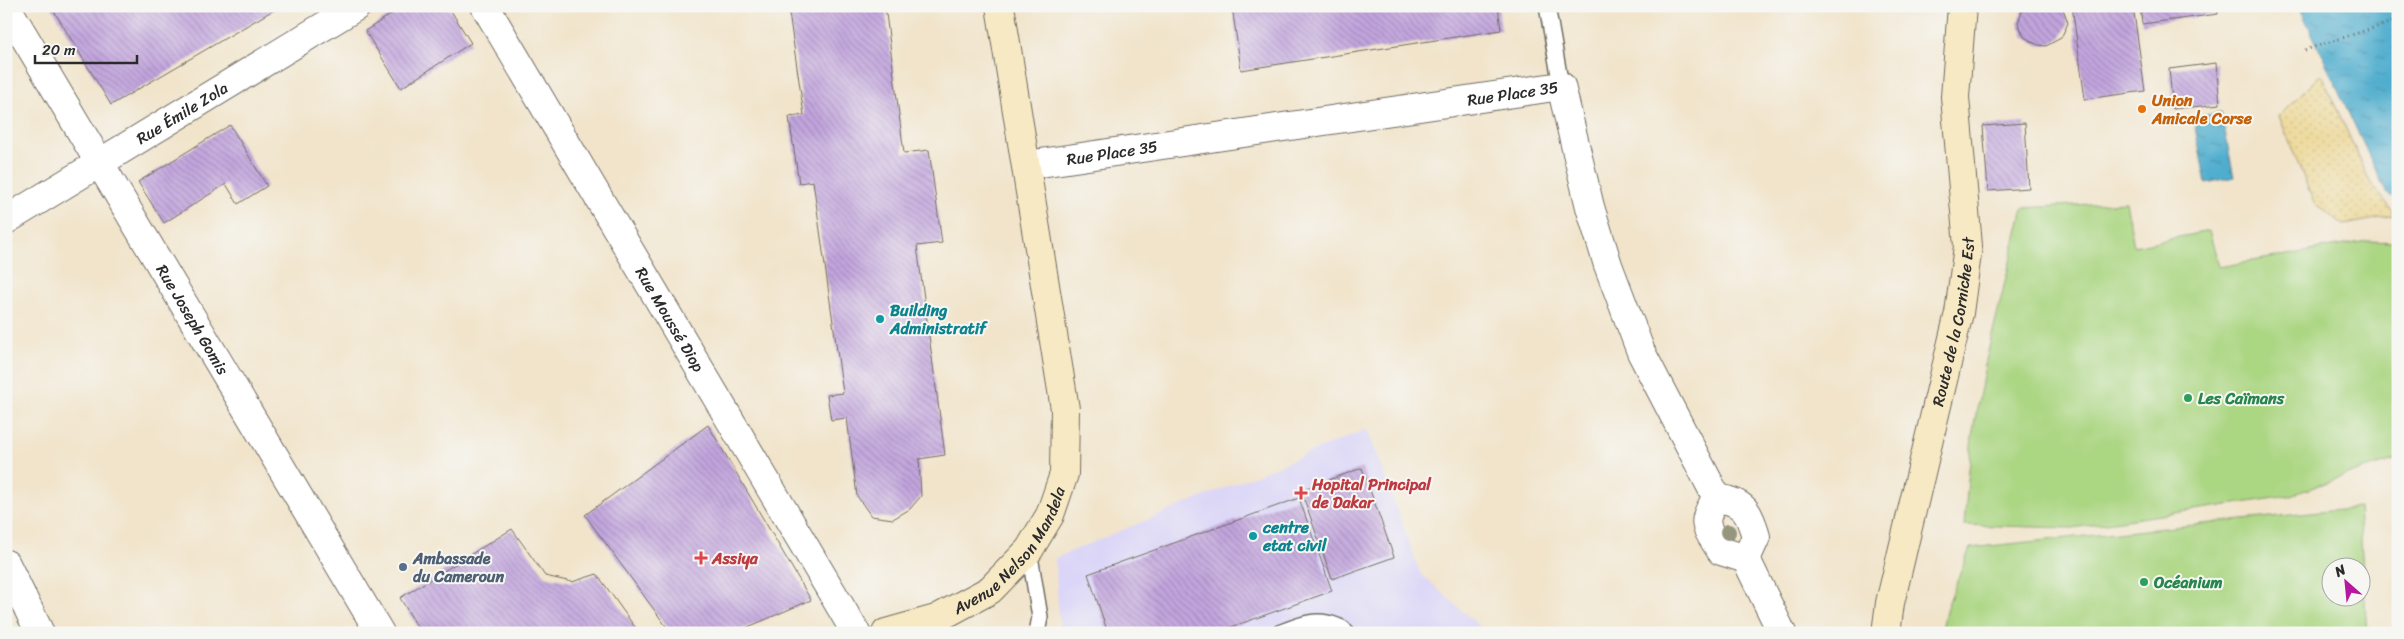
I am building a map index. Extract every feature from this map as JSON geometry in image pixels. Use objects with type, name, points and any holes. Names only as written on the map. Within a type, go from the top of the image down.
[{"type":"street","name":"Rue Joseph Gomis","points":[[6,6],[380,633]]},
{"type":"street","name":"Rue Émile Zola","points":[[6,220],[358,6]]},
{"type":"street","name":"Rue Moussé Diop","points":[[485,6],[856,633]]},
{"type":"street","name":"Avenue Nelson Mandela","points":[[886,633],[936,619],[990,590],[1029,550],[1050,515],[1064,474],[1066,409],[1000,6]]},
{"type":"street","name":"Route de la Corniche Est","points":[[1886,633],[1890,603],[1959,313],[1968,246],[1955,97],[1962,6]]},
{"type":"street","name":"Rue Place 35","points":[[1027,164],[1561,86],[1590,207],[1608,265],[1641,352],[1717,498]]},
{"type":"street","points":[[1746,559],[1756,536],[1750,517],[1736,501],[1717,498],[1706,513],[1706,528],[1721,551],[1746,559],[1782,633]]},
{"type":"street","points":[[6,564],[40,633]]},
{"type":"lane","points":[[1547,6],[1561,86]]},
{"type":"lane","points":[[1029,550],[1040,617],[1037,633]]},
{"type":"lane","points":[[1279,633],[1311,621],[1329,622],[1345,629],[1346,633]]},
{"type":"path","points":[[2305,50],[2398,20]]},
{"type":"shaded area","name":"Hopital Principal de Dakar","points":[[1367,429],[1420,573],[1487,633],[1060,633],[1055,558]]},
{"type":"green space","name":"Les Caïmans","points":[[2126,202],[2134,246],[2209,231],[2219,267],[2367,241],[2398,242],[2398,459],[2289,496],[2072,528],[1964,525],[1972,436],[1986,360],[2023,208]]},
{"type":"green space","name":"Océanium","points":[[2359,508],[2362,556],[2322,556],[2322,606],[2365,606],[2367,633],[1941,633],[1947,607],[1970,548]]},
{"type":"sand","points":[[2321,74],[2370,182],[2396,215],[2344,225],[2314,203],[2279,116]]},
{"type":"water","points":[[2299,6],[2398,6],[2398,202],[2386,191]]},
{"type":"water","points":[[2221,112],[2234,177],[2206,183],[2193,118]]},
{"type":"building","points":[[51,6],[275,6],[277,8],[111,105]]},
{"type":"building","points":[[404,6],[448,6],[471,43],[401,88],[365,31]]},
{"type":"building","name":"Building Administratif","points":[[788,6],[885,6],[904,153],[929,150],[942,243],[917,246],[945,455],[919,459],[921,496],[910,509],[893,519],[871,516],[857,496],[847,418],[831,420],[827,395],[843,393],[813,181],[799,183],[789,117],[804,115]]},
{"type":"building","points":[[1232,6],[1498,6],[1501,30],[1241,70]]},
{"type":"building","points":[[2024,6],[2062,6],[2068,23],[2061,38],[2046,46],[2038,45],[2024,37],[2018,22]]},
{"type":"building","points":[[2072,6],[2133,6],[2145,91],[2085,99]]},
{"type":"building","points":[[2140,6],[2217,6],[2218,14],[2142,24]]},
{"type":"building","points":[[2216,63],[2220,104],[2173,109],[2169,69]]},
{"type":"building","points":[[2025,123],[2029,188],[1988,191],[1983,126]]},
{"type":"building","points":[[230,125],[267,186],[238,204],[226,184],[164,223],[138,182]]},
{"type":"building","name":"Assiya","points":[[708,425],[811,600],[734,633],[671,633],[585,515]]},
{"type":"building","points":[[1362,468],[1394,557],[1332,579],[1301,490]]},
{"type":"building","name":"centre etat civil","points":[[1299,498],[1332,591],[1215,633],[1108,633],[1088,574]]},
{"type":"building","points":[[512,529],[545,576],[572,582],[597,574],[639,633],[421,633],[400,598]]},
{"type":"place","name":"Union Amicale Corse","points":[[2142,109]]},
{"type":"place","name":"Building Administratif","points":[[880,319]]},
{"type":"place","name":"Les Caïmans","points":[[2188,398]]},
{"type":"place","name":"Hopital Principal de Dakar","points":[[1301,493]]},
{"type":"place","name":"centre etat civil","points":[[1253,536]]},
{"type":"place","name":"Assiya","points":[[701,558]]},
{"type":"place","name":"Ambassade du Cameroun","points":[[403,567]]},
{"type":"place","name":"Océanium","points":[[2144,582]]}]
